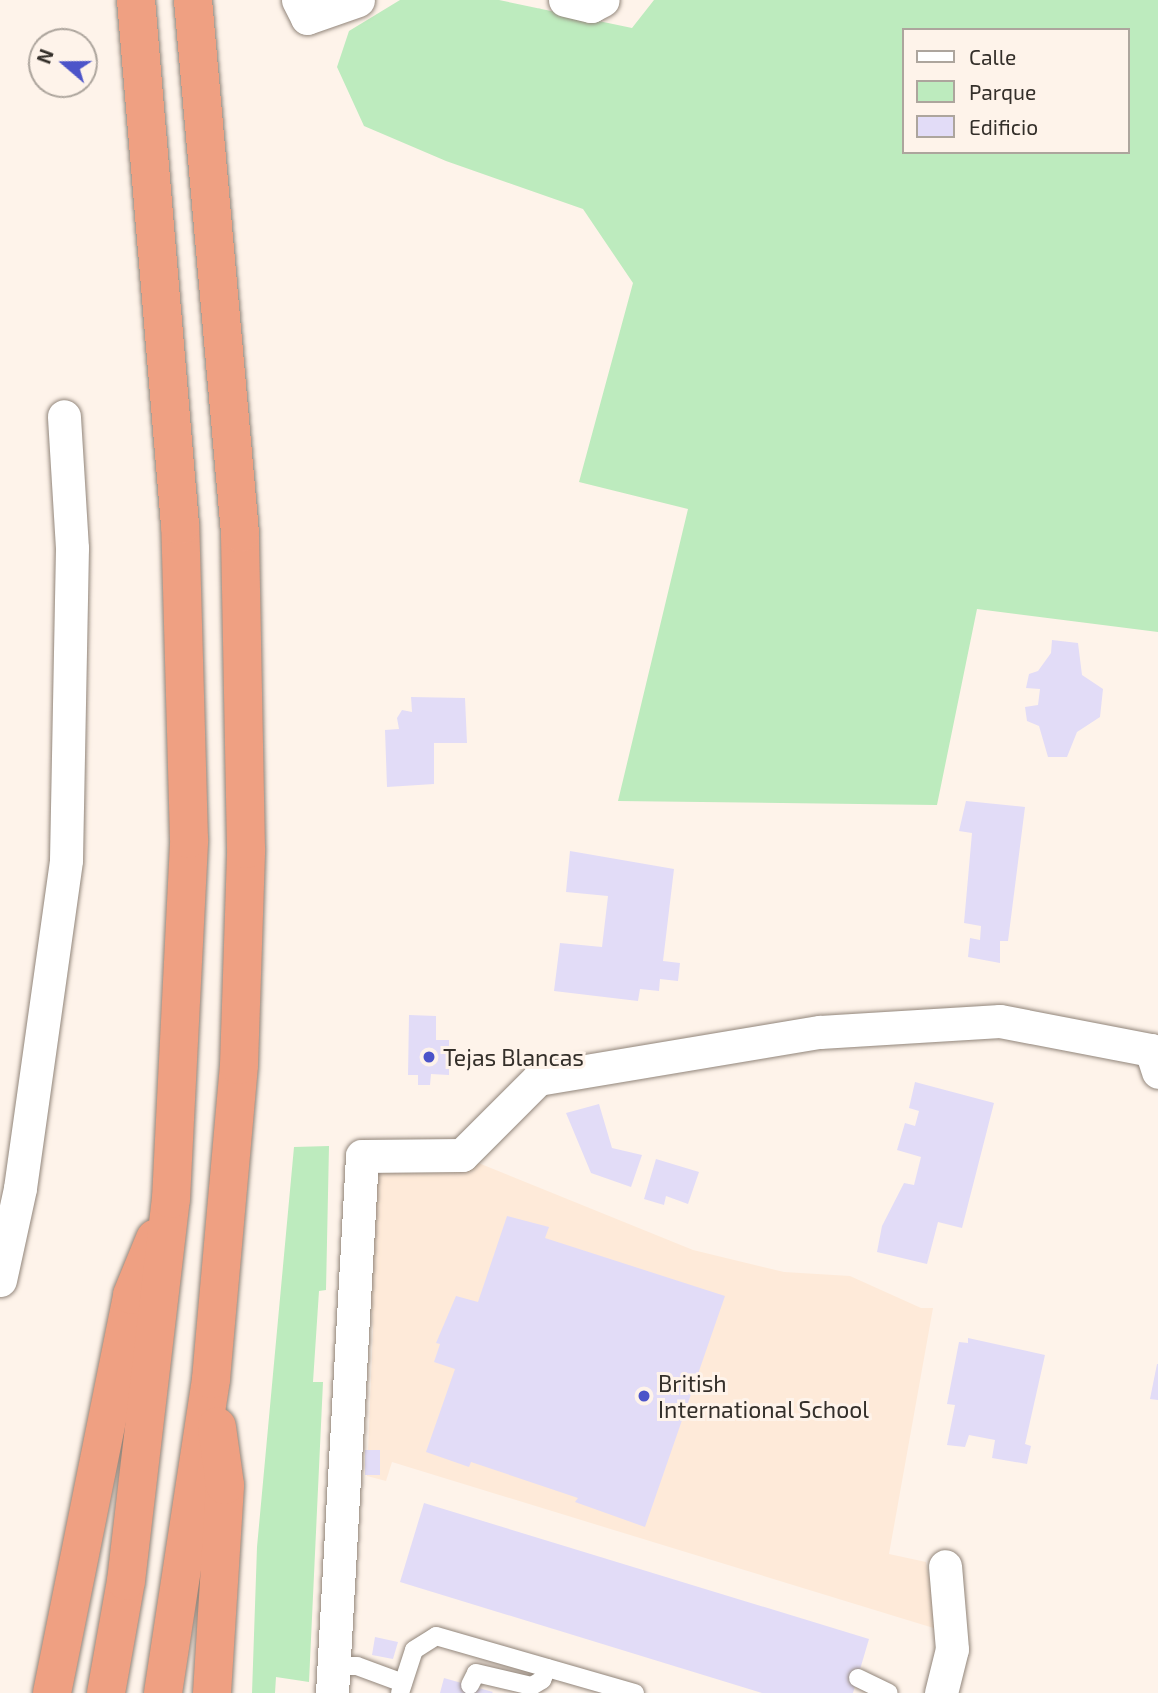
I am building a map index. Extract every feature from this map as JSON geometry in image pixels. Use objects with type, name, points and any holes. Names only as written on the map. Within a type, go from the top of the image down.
[{"type":"highway","points":[[106,1693],[130,1555],[171,1199],[189,839],[180,552],[136,0]]},
{"type":"highway","points":[[163,1693],[211,1379],[239,1065],[246,849],[240,533],[193,0]]},
{"type":"highway","points":[[52,1693],[132,1295],[171,1199]]},
{"type":"highway","points":[[211,1379],[225,1485],[212,1693]]},
{"type":"street","points":[[302,9],[358,0]]},
{"type":"street","points":[[565,0],[591,6],[603,0]]},
{"type":"street","points":[[0,1280],[20,1188],[65,860],[72,548],[64,416]]},
{"type":"street","points":[[332,1680],[362,1156],[462,1155],[538,1079],[820,1032],[1000,1021],[1151,1050],[1158,1072]]},
{"type":"street","points":[[942,1693],[952,1650],[945,1566]]},
{"type":"lane","points":[[332,1680],[357,1666],[402,1688],[414,1650],[436,1636],[635,1693]]},
{"type":"lane","points":[[470,1685],[476,1673],[532,1686],[542,1680],[547,1668]]},
{"type":"lane","points":[[858,1678],[889,1693]]},
{"type":"shaded area","name":"British International School","points":[[476,1162],[693,1250],[784,1272],[850,1276],[921,1308],[933,1308],[889,1554],[926,1562],[940,1630],[392,1462],[386,1481],[367,1476],[373,1330],[363,1195],[383,1164]]},
{"type":"green space","points":[[400,0],[499,0],[632,28],[654,0],[1158,0],[1158,632],[977,609],[937,805],[618,801],[688,509],[579,482],[633,283],[583,209],[446,161],[364,126],[337,67],[349,31]]},
{"type":"green space","points":[[329,1146],[326,1290],[319,1291],[313,1382],[323,1382],[309,1682],[276,1677],[275,1693],[252,1693],[257,1547],[294,1147]]},
{"type":"building","points":[[1052,640],[1078,643],[1082,675],[1103,689],[1100,717],[1077,732],[1067,757],[1048,757],[1039,726],[1027,721],[1025,707],[1038,705],[1040,689],[1026,688],[1029,674],[1038,671],[1051,653]]},
{"type":"building","points":[[411,697],[465,698],[467,743],[434,743],[434,784],[387,787],[385,730],[399,729],[397,718],[402,710],[412,712]]},
{"type":"building","points":[[966,801],[1025,807],[1008,941],[1000,941],[1000,963],[968,957],[970,938],[980,940],[981,926],[964,923],[972,833],[959,831]]},
{"type":"building","points":[[570,851],[674,869],[663,961],[680,963],[678,981],[660,979],[659,991],[640,989],[638,1001],[554,991],[560,943],[602,947],[608,896],[566,892]]},
{"type":"building","name":"Tejas Blancas","points":[[409,1015],[436,1016],[436,1040],[449,1040],[449,1075],[431,1074],[430,1085],[418,1085],[418,1075],[408,1075]]},
{"type":"building","points":[[915,1082],[994,1103],[962,1228],[938,1222],[927,1264],[877,1252],[882,1226],[904,1183],[914,1185],[921,1157],[897,1150],[905,1123],[915,1126],[919,1111],[909,1108]]},
{"type":"building","points":[[599,1104],[612,1148],[642,1155],[631,1187],[591,1173],[566,1113]]},
{"type":"building","points":[[656,1159],[699,1172],[688,1204],[666,1196],[664,1205],[644,1199]]},
{"type":"building","points":[[507,1216],[549,1227],[545,1238],[725,1296],[645,1527],[575,1502],[578,1498],[471,1462],[469,1467],[426,1452],[455,1369],[434,1362],[440,1344],[436,1343],[456,1296],[478,1302]]},
{"type":"building","points":[[968,1338],[1045,1355],[1025,1444],[1031,1446],[1027,1464],[992,1458],[995,1440],[969,1435],[965,1447],[947,1445],[955,1405],[947,1404],[959,1342],[968,1343]]},
{"type":"building","points":[[1158,1364],[1158,1400],[1150,1399]]},
{"type":"building","points":[[365,1450],[380,1450],[380,1475],[365,1475]]},
{"type":"building","points":[[424,1503],[869,1639],[853,1693],[762,1693],[400,1582]]},
{"type":"building","points":[[375,1637],[398,1642],[393,1659],[372,1655]]},
{"type":"building","points":[[444,1678],[493,1692],[440,1693]]},
{"type":"place","name":"Tejas Blancas","points":[[429,1057]]},
{"type":"place","name":"British International School","points":[[644,1396]]}]
